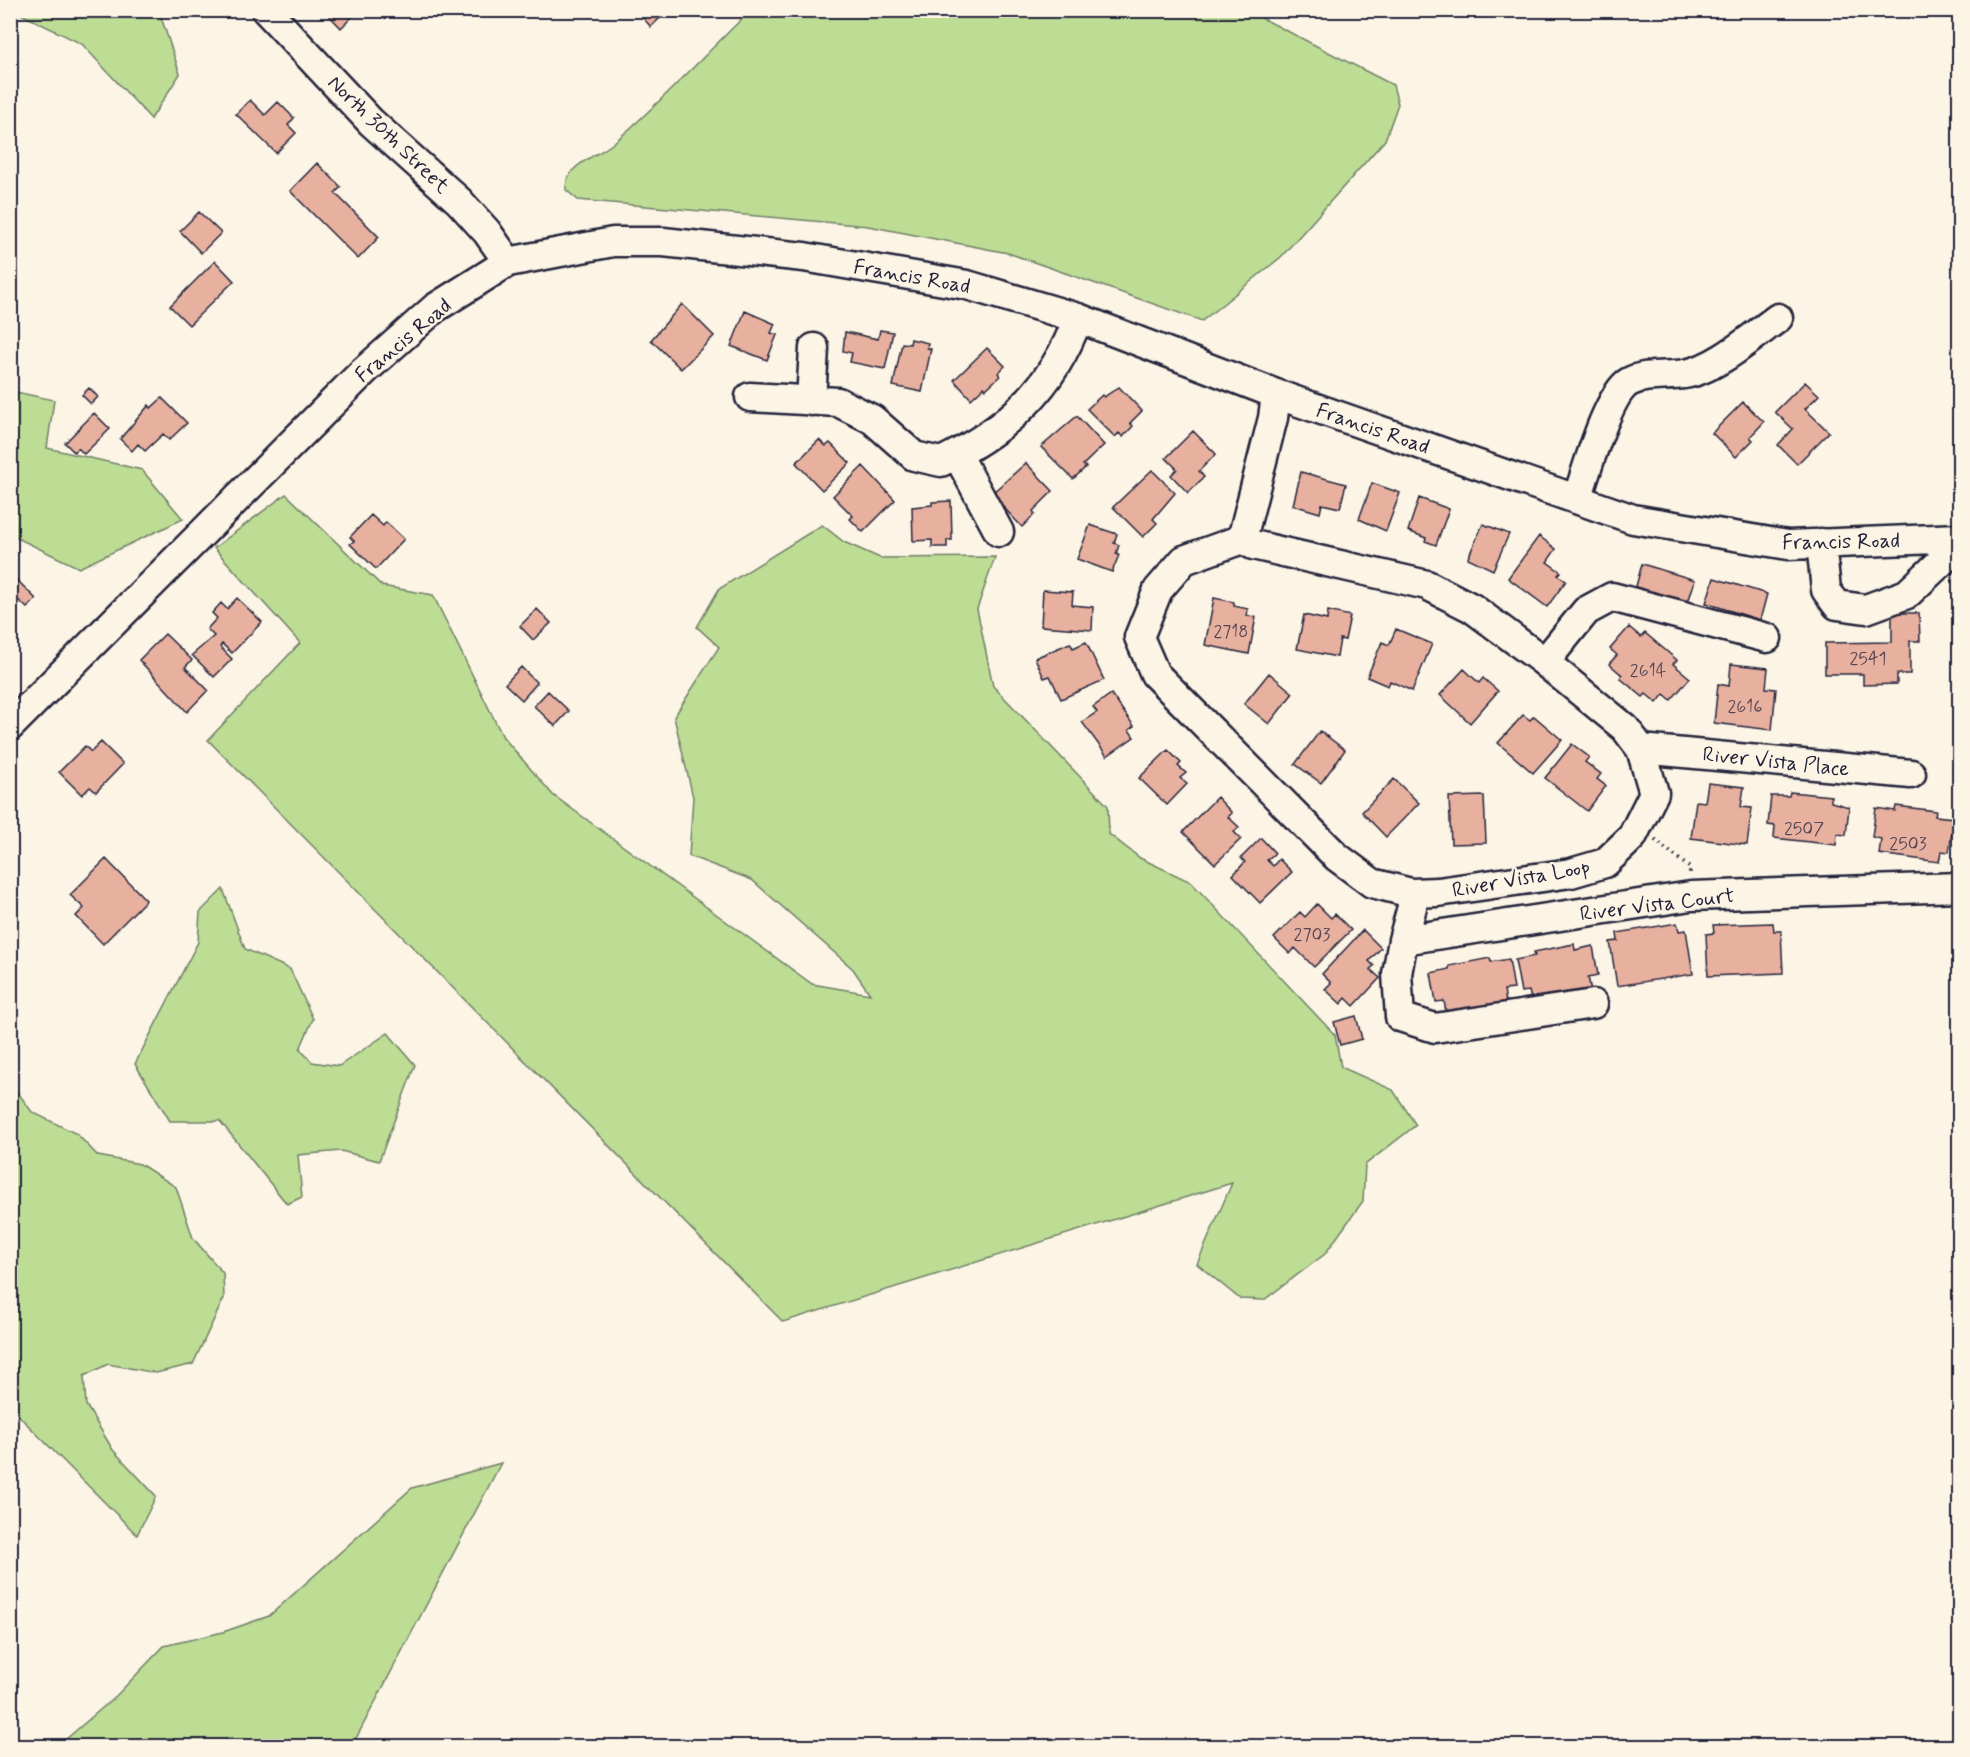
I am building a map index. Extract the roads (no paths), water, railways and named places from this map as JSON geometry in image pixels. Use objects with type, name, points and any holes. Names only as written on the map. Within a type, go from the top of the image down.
[{"type":"street","name":"North 30th Street","points":[[266,10],[371,122],[459,201],[487,232],[508,262]]},
{"type":"street","name":"Francis Road","points":[[10,726],[363,372],[435,308],[508,262],[613,242],[663,242],[804,257],[967,285],[1078,318],[1276,394],[1633,519],[1788,545],[1959,538]]},
{"type":"street","points":[[750,397],[838,402],[855,408],[872,419],[914,456],[949,458],[1000,428],[1040,391],[1068,347],[1078,318]]},
{"type":"street","points":[[1577,499],[1609,409],[1629,382],[1657,375],[1685,374],[1729,354],[1778,318]]},
{"type":"street","points":[[810,401],[814,348]]},
{"type":"street","points":[[1242,539],[1273,418],[1276,394]]},
{"type":"street","points":[[949,458],[999,532]]},
{"type":"street","points":[[1821,543],[1826,590],[1837,605],[1866,609],[1907,594],[1944,559],[1959,538]]},
{"type":"street","name":"River Vista Loop","points":[[1242,539],[1253,545],[1426,585],[1472,608],[1542,660],[1625,728],[1641,749],[1654,793],[1632,837],[1605,863],[1571,873],[1438,892],[1411,893],[1372,883],[1337,857],[1155,674],[1139,638],[1158,590],[1184,560],[1242,539]]},
{"type":"street","points":[[1542,660],[1552,652],[1586,611],[1612,597],[1767,638]]},
{"type":"street","name":"River Vista Place","points":[[1641,749],[1911,774]]},
{"type":"street","name":"River Vista Court","points":[[1403,940],[1691,896],[1959,887]]},
{"type":"street","points":[[1411,893],[1412,907],[1397,974],[1400,1017],[1435,1028],[1593,1004]]}]
